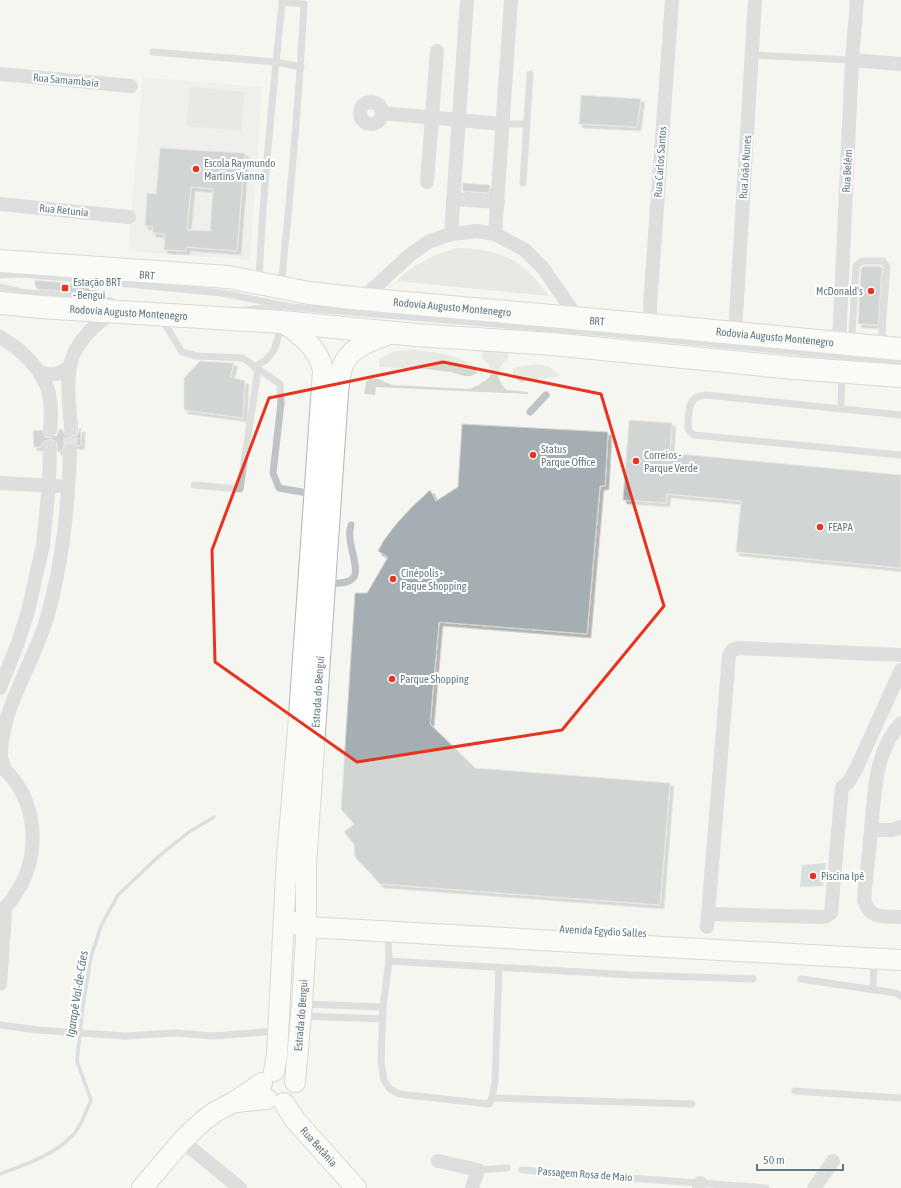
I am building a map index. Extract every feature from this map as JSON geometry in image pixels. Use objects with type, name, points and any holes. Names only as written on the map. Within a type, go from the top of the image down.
[{"type":"main road","name":"Rodovia Augusto Montenegro","points":[[0,261],[228,277],[309,293],[362,299],[735,333],[846,340],[892,338]]},
{"type":"main road","name":"Rodovia Augusto Montenegro","points":[[0,303],[40,307],[118,307],[159,314],[282,316],[416,335],[552,344],[794,368],[878,374],[892,382],[901,383]]},
{"type":"main road","points":[[846,340],[901,349]]},
{"type":"main road","points":[[878,374],[901,376]]},
{"type":"street","points":[[451,234],[467,0]]},
{"type":"street","points":[[495,234],[512,0]]},
{"type":"street","name":"Rua Carlos Santos","points":[[651,325],[651,297],[672,0]]},
{"type":"street","name":"Rua João Nunes","points":[[735,333],[755,0]]},
{"type":"street","name":"Rua Belém","points":[[846,340],[852,60],[857,0]]},
{"type":"street","points":[[427,182],[437,51]]},
{"type":"street","points":[[852,60],[901,64]]},
{"type":"street","name":"Rua Samambaia","points":[[0,74],[131,86]]},
{"type":"street","points":[[382,113],[503,124]]},
{"type":"street","points":[[453,199],[498,202]]},
{"type":"street","name":"Rua Retunia","points":[[0,204],[129,217]]},
{"type":"street","points":[[362,299],[411,254],[430,241],[451,234],[477,231],[495,234],[524,250],[543,268],[578,319]]},
{"type":"street","points":[[70,429],[68,378],[72,359],[93,327],[118,307]]},
{"type":"street","name":"Estrada do Benguí","points":[[272,1089],[280,1070],[290,1073],[295,1082],[301,1010],[306,920],[307,730],[315,495],[323,371],[320,360],[309,343],[282,316]]},
{"type":"street","name":"Estrada do Benguí","points":[[272,1089],[279,1030],[287,856],[307,730],[326,583],[338,392],[341,373],[346,360],[353,351],[394,332]]},
{"type":"street","points":[[0,337],[20,351],[41,372],[48,375],[62,372],[70,366]]},
{"type":"street","points":[[320,360],[332,355],[346,360]]},
{"type":"street","points":[[41,372],[47,387],[51,412],[50,430]]},
{"type":"street","points":[[51,412],[70,413]]},
{"type":"street","points":[[0,688],[19,640],[28,611],[43,545],[49,485],[50,447]]},
{"type":"street","points":[[0,984],[5,915],[2,910],[11,900],[24,880],[31,858],[33,834],[32,822],[25,799],[13,779],[3,768],[1,756],[5,722],[48,615],[63,550],[69,486],[70,451]]},
{"type":"street","points":[[0,483],[69,486]]},
{"type":"street","points":[[28,611],[48,615]]},
{"type":"street","points":[[19,640],[37,643]]},
{"type":"street","points":[[901,655],[738,648],[732,650],[729,655],[707,921],[822,917],[831,913],[842,788],[848,783],[856,769],[901,670]]},
{"type":"street","points":[[901,723],[892,732],[883,750],[875,783],[864,900],[866,909],[876,916],[901,917]]},
{"type":"street","points":[[871,830],[892,830],[901,827]]},
{"type":"street","points":[[287,856],[296,880],[294,923],[306,920]]},
{"type":"street","name":"Avenida Egydio Salles","points":[[306,920],[388,932],[901,960]]},
{"type":"street","name":"Avenida Egydio Salles","points":[[306,920],[901,947]]},
{"type":"street","points":[[142,1188],[182,1141],[215,1112],[234,1102],[272,1089]]},
{"type":"street","name":"Rua Betânia","points":[[272,1089],[295,1120],[356,1188]]},
{"type":"street","points":[[182,1141],[240,1188]]},
{"type":"street","points":[[438,1161],[478,1170],[472,1188]]},
{"type":"street","points":[[814,1188],[833,1161]]},
{"type":"lane","points":[[259,282],[270,117],[282,2],[304,4],[301,67],[291,192],[281,287]]},
{"type":"lane","points":[[153,52],[276,62],[301,67]]},
{"type":"lane","points":[[752,55],[852,60]]},
{"type":"lane","points":[[523,183],[530,74]]},
{"type":"lane","points":[[503,124],[527,124]]},
{"type":"lane","points":[[846,340],[856,266],[862,261],[882,261],[887,267],[883,315],[892,338]]},
{"type":"lane","name":"BRT","points":[[0,275],[24,274],[222,293],[282,316]]},
{"type":"lane","points":[[0,287],[20,292],[118,307]]},
{"type":"lane","name":"BRT","points":[[199,309],[228,310],[282,316],[604,332],[901,362]]},
{"type":"lane","points":[[159,314],[182,352],[197,356],[243,358],[280,384],[281,403],[273,473],[279,488],[315,495]]},
{"type":"lane","points":[[194,484],[240,489],[256,368],[266,360],[274,350],[279,335],[282,316]]},
{"type":"lane","points":[[841,409],[842,371]]},
{"type":"lane","points":[[530,412],[546,395]]},
{"type":"lane","points":[[901,415],[706,395],[698,396],[693,399],[688,429],[694,435],[901,455]]},
{"type":"lane","points":[[326,583],[343,583],[355,577],[356,570],[349,536],[351,525]]},
{"type":"lane","points":[[388,932],[389,960],[383,1007],[381,1063],[384,1080],[390,1088],[399,1094],[489,1104],[492,1098],[495,1082],[499,967]]},
{"type":"lane","points":[[873,990],[874,959]]},
{"type":"lane","points":[[389,960],[633,975],[753,979]]},
{"type":"lane","points":[[801,979],[896,993],[901,996]]},
{"type":"lane","points":[[301,1010],[383,1007]]},
{"type":"lane","points":[[301,1010],[383,1019]]},
{"type":"lane","points":[[0,1025],[38,1030],[125,1036],[176,1033],[213,1036],[279,1030]]},
{"type":"lane","points":[[795,1091],[901,1098]]},
{"type":"lane","points":[[492,1098],[692,1104]]},
{"type":"lane","points":[[478,1170],[507,1168]]},
{"type":"lane","name":"Passagem Rosa de Maio","points":[[522,1170],[700,1185],[766,1188]]},
{"type":"highlighted area","points":[[443,362],[601,394],[664,606],[562,730],[357,762],[215,662],[212,550],[269,398]]},
{"type":"shaded area","name":"Escola Raymundo Martins Vianna","points":[[143,77],[262,87],[250,260],[128,251]]},
{"type":"shaded area","points":[[190,87],[245,92],[241,131],[186,126]]},
{"type":"shaded area","points":[[457,248],[487,251],[510,259],[530,273],[549,296],[397,281],[417,264]]},
{"type":"shaded area","points":[[412,350],[438,353],[455,357],[478,369],[477,373],[471,376],[464,376],[451,372],[425,369],[379,367],[379,359],[394,351]]},
{"type":"shaded area","points":[[483,350],[509,352],[507,359],[498,372],[500,382],[507,390],[528,392],[528,394],[376,387],[375,395],[364,394],[366,382],[370,378],[379,379],[392,385],[469,389],[477,386],[489,378],[491,373],[489,365],[482,358]]},
{"type":"shaded area","points":[[538,364],[548,366],[561,376],[521,382],[513,377],[513,370],[516,367]]},
{"type":"shaded area","name":"Piscina Ipê","points":[[826,863],[823,886],[800,887],[802,865]]},
{"type":"building","points":[[581,95],[641,99],[637,127],[579,124]]},
{"type":"building","points":[[160,148],[245,153],[237,251],[186,247],[186,251],[164,250],[165,234],[152,233],[153,226],[145,226],[147,193],[156,194]],"holes":[[[191,187],[213,189],[210,231],[187,230]]]},
{"type":"building","points":[[463,183],[490,185],[489,193],[462,191]]},
{"type":"building","name":"McDonald's","points":[[864,266],[880,266],[882,268],[878,325],[858,324],[861,268]]},
{"type":"building","name":"Estação BRT - Bengui","points":[[35,280],[88,285],[93,287],[94,293],[37,289],[35,286]]},
{"type":"building","points":[[200,361],[234,363],[230,377],[245,381],[243,418],[184,410],[184,378]]},
{"type":"building","name":"FEAPA","points":[[629,420],[672,423],[670,453],[901,475],[901,568],[736,552],[741,501],[667,494],[666,503],[623,500]]},
{"type":"building","name":"Parque Shopping","points":[[462,424],[608,432],[605,486],[600,486],[587,634],[439,622],[430,724],[475,768],[670,783],[660,905],[380,884],[355,857],[354,844],[344,832],[354,824],[341,809],[355,593],[367,593],[388,557],[378,551],[384,540],[397,523],[412,507],[430,490],[436,501],[458,487]]},
{"type":"building","points":[[81,428],[81,445],[77,446],[71,443],[66,443],[61,452],[58,452],[57,443],[50,439],[43,442],[41,447],[34,447],[33,431],[42,430],[45,437],[50,438],[57,435],[59,430],[62,429],[64,434],[71,437],[76,436]]},
{"type":"waterway","name":"Igarapé Val-de-Cães","points":[[0,1174],[30,1163],[49,1153],[67,1141],[79,1127],[91,1100],[77,1061],[83,1006],[91,957],[101,926],[118,895],[159,856],[189,832],[214,817]]},
{"type":"tunnel","points":[[70,451],[71,429]]},
{"type":"place","name":"Escola Raymundo Martins Vianna","points":[[196,169]]},
{"type":"place","name":"Estação BRT - Bengui","points":[[65,288]]},
{"type":"place","name":"McDonald's","points":[[871,291]]},
{"type":"place","name":"Status Parque Office","points":[[533,455]]},
{"type":"place","name":"Correios - Parque Verde","points":[[636,461]]},
{"type":"place","name":"FEAPA","points":[[820,527]]},
{"type":"place","name":"Cinépolis - Paque Shopping","points":[[393,579]]},
{"type":"place","name":"Parque Shopping","points":[[392,679]]},
{"type":"place","name":"Piscina Ipê","points":[[813,876]]}]
